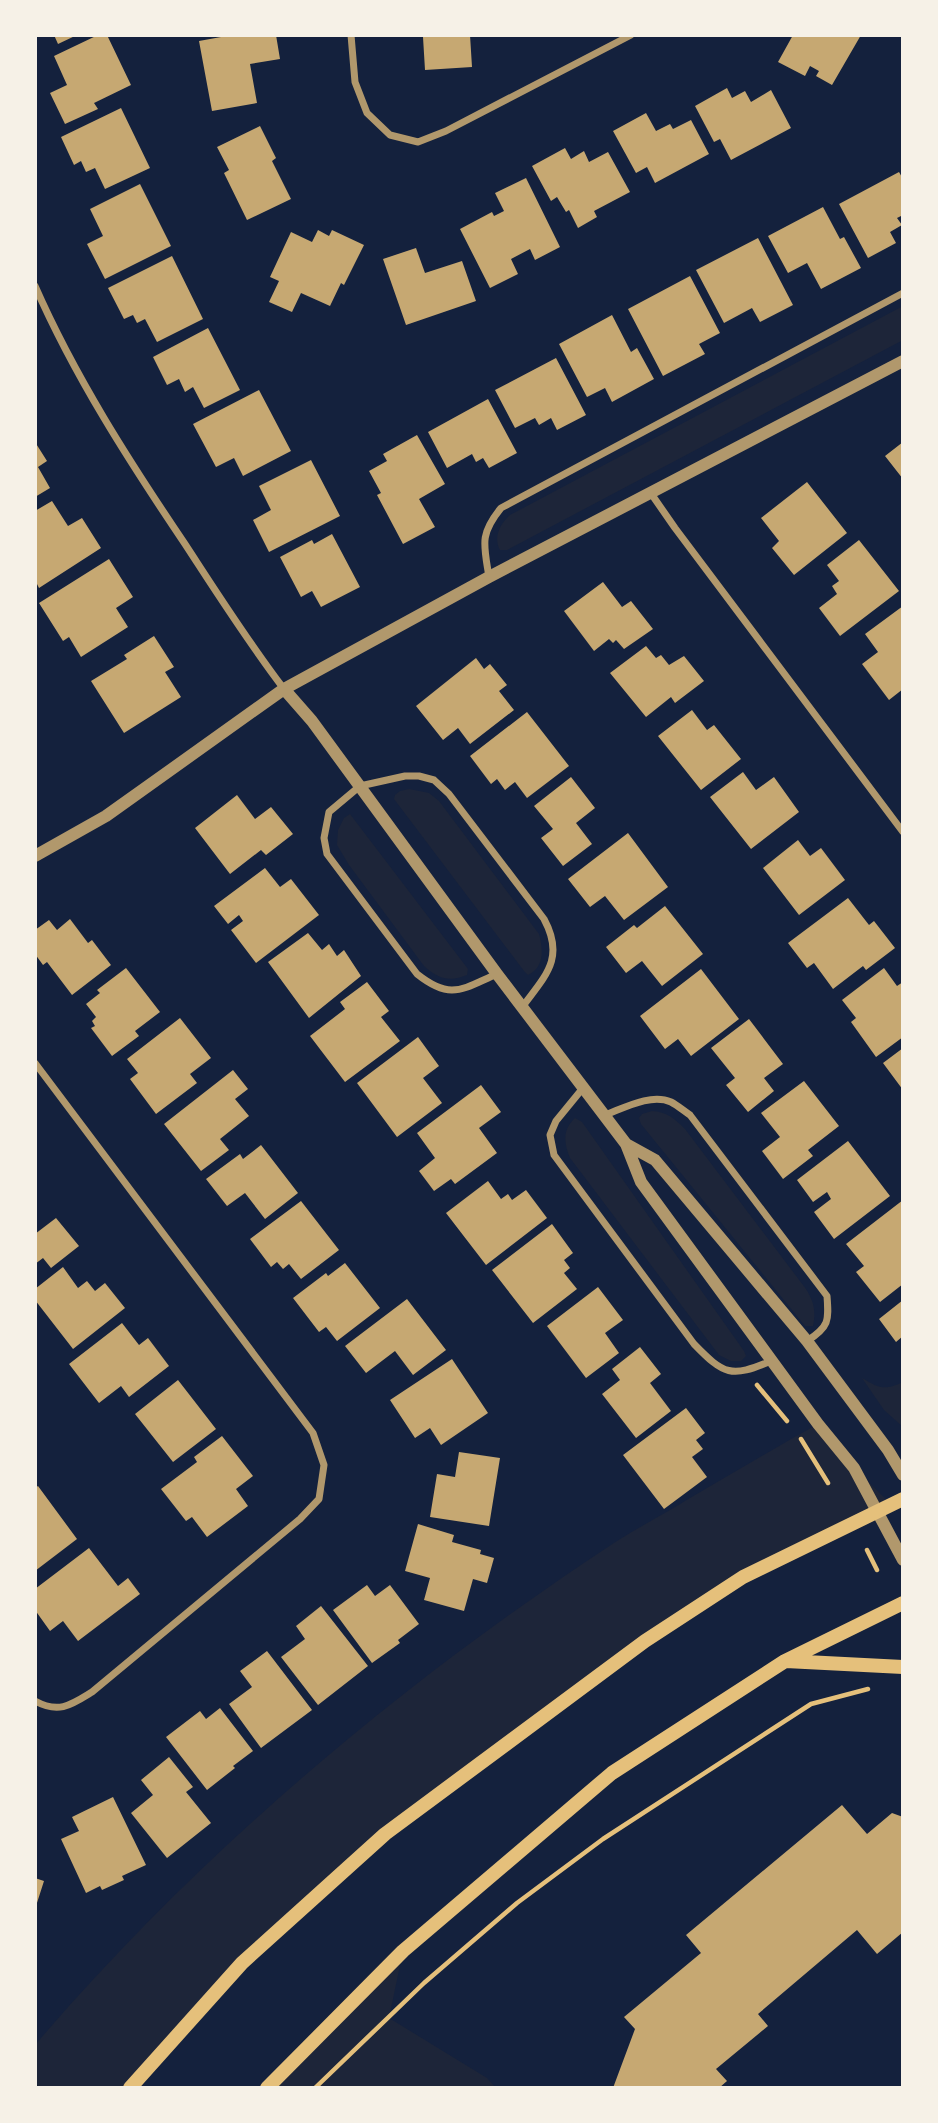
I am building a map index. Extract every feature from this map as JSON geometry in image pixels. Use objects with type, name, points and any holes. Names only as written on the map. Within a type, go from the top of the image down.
[{"type":"main road","points":[[130,2088],[242,1963],[385,1834],[645,1641],[743,1577],[903,1499]]},
{"type":"main road","points":[[267,2088],[403,1951],[612,1773],[785,1661],[903,1602]]},
{"type":"main road","points":[[785,1661],[903,1667]]},
{"type":"street","points":[[351,35],[355,82],[367,113],[390,135],[418,142],[446,131],[631,35]]},
{"type":"street","points":[[35,286],[55,331],[97,406],[260,657],[312,721],[497,974],[626,1144],[640,1182],[818,1424],[854,1468],[903,1560]]},
{"type":"street","points":[[489,577],[484,540],[490,522],[501,508],[903,293]]},
{"type":"street","points":[[35,856],[106,816],[284,689],[489,577],[903,361]]},
{"type":"street","points":[[650,492],[903,832]]},
{"type":"street","points":[[497,974],[459,990],[449,991],[432,986],[417,974],[327,854],[324,838],[330,812],[360,786],[405,776],[435,780],[449,793],[552,933],[555,950],[549,971],[523,1006]]},
{"type":"street","points":[[35,1063],[313,1433],[324,1465],[319,1499],[300,1519],[92,1692],[67,1707],[46,1707],[35,1701]]},
{"type":"street","points":[[583,1088],[556,1121],[550,1135],[554,1155],[694,1344],[714,1365],[730,1371],[746,1372],[772,1361]]},
{"type":"street","points":[[605,1115],[648,1100],[660,1099],[671,1102],[690,1115],[827,1296],[828,1315],[822,1331],[807,1341]]},
{"type":"street","points":[[626,1144],[655,1160],[807,1341],[888,1450],[903,1475]]},
{"type":"path","points":[[746,1372],[790,1425]]},
{"type":"path","points":[[798,1435],[828,1483]]},
{"type":"path","points":[[867,1550],[877,1570]]},
{"type":"path","points":[[315,2088],[424,1983],[517,1903],[603,1839],[811,1704],[873,1688]]},
{"type":"shaded area","points":[[903,306],[903,340],[507,550],[500,550],[497,540],[499,531],[510,515]]},
{"type":"shaded area","points":[[409,789],[429,793],[439,801],[539,934],[541,957],[534,972],[528,975],[524,971],[394,799],[400,791]]},
{"type":"shaded area","points":[[350,814],[468,969],[467,975],[444,978],[424,966],[349,865],[337,845],[338,830],[344,818]]},
{"type":"shaded area","points":[[652,1111],[670,1116],[685,1129],[806,1289],[814,1307],[813,1326],[805,1326],[641,1124],[639,1118],[642,1114]]},
{"type":"shaded area","points":[[575,1118],[582,1122],[744,1351],[746,1356],[741,1361],[731,1361],[719,1355],[570,1158],[565,1137]]},
{"type":"shaded area","points":[[862,1378],[882,1387],[903,1382],[903,1427],[884,1410]]},
{"type":"shaded area","points":[[818,1424],[854,1468],[892,1505],[743,1577],[385,1834],[242,1963],[130,2088],[35,2088],[35,2045],[99,1973],[166,1904],[308,1773],[382,1711],[537,1595],[626,1535]]},
{"type":"shaded area","points":[[403,1951],[389,2018],[487,2078],[496,2088],[267,2088]]},
{"type":"building","points":[[54,35],[77,35],[58,44]]},
{"type":"building","points":[[98,35],[107,35],[131,85],[94,103],[98,109],[65,124],[50,93],[67,85],[54,56]]},
{"type":"building","points":[[232,35],[276,35],[280,59],[250,64],[257,103],[212,111],[199,41]]},
{"type":"building","points":[[470,35],[472,67],[425,70],[423,37]]},
{"type":"building","points":[[793,35],[861,35],[832,85],[816,76],[819,71],[810,66],[805,76],[778,62]]},
{"type":"building","points":[[727,88],[732,98],[745,91],[751,102],[771,90],[791,128],[731,160],[720,139],[714,142],[695,106]]},
{"type":"building","points":[[121,108],[150,168],[105,189],[95,168],[86,172],[81,161],[74,165],[61,137]]},
{"type":"building","points":[[646,113],[656,131],[670,124],[673,129],[691,120],[709,154],[655,183],[647,167],[636,173],[613,131]]},
{"type":"building","points":[[260,126],[276,158],[272,161],[291,199],[247,220],[224,173],[229,170],[217,147]]},
{"type":"building","points":[[565,148],[571,159],[584,151],[589,162],[608,152],[630,192],[594,211],[597,217],[578,228],[569,210],[566,212],[557,197],[551,201],[532,166]]},
{"type":"building","points":[[899,172],[903,179],[903,215],[897,218],[902,225],[890,232],[896,243],[868,258],[839,204]]},
{"type":"building","points":[[526,178],[560,247],[535,260],[530,249],[511,259],[518,274],[490,288],[460,229],[492,212],[494,216],[504,211],[495,193]]},
{"type":"building","points":[[140,184],[171,246],[105,279],[87,244],[103,236],[90,209]]},
{"type":"building","points":[[823,207],[840,239],[844,237],[861,268],[821,289],[807,263],[788,273],[768,236]]},
{"type":"building","points":[[318,230],[329,236],[332,230],[364,245],[330,306],[301,293],[292,312],[269,302],[279,281],[270,277],[291,232],[312,242]]},
{"type":"building","points":[[758,238],[793,305],[760,322],[752,308],[724,323],[696,270]]},
{"type":"building","points":[[416,248],[425,273],[462,261],[476,301],[406,325],[383,259]]},
{"type":"building","points":[[172,256],[203,319],[157,342],[145,319],[137,323],[133,315],[124,319],[108,288]]},
{"type":"building","points":[[690,276],[720,333],[699,344],[705,354],[663,376],[628,309]]},
{"type":"building","points":[[612,315],[631,352],[637,348],[654,379],[612,402],[605,388],[587,397],[559,344]]},
{"type":"building","points":[[208,328],[240,390],[204,408],[193,387],[185,392],[179,379],[167,385],[153,357]]},
{"type":"building","points":[[556,358],[586,415],[557,430],[551,418],[539,425],[535,418],[515,428],[495,390]]},
{"type":"building","points":[[259,390],[291,451],[243,476],[234,458],[216,467],[193,424]]},
{"type":"building","points":[[488,399],[517,453],[489,468],[483,458],[476,462],[472,454],[447,468],[428,432]]},
{"type":"building","points":[[417,435],[445,484],[419,499],[435,527],[403,544],[377,495],[381,493],[369,471],[387,461],[383,454]]},
{"type":"building","points":[[35,442],[47,461],[38,467],[50,488],[35,497]]},
{"type":"building","points":[[903,442],[903,479],[885,456]]},
{"type":"building","points":[[311,460],[340,516],[269,552],[253,520],[271,510],[259,486]]},
{"type":"building","points":[[807,482],[847,533],[794,575],[772,548],[779,541],[761,518]]},
{"type":"building","points":[[52,501],[68,526],[82,518],[101,548],[39,588],[35,580],[35,511]]},
{"type":"building","points":[[332,534],[360,587],[321,607],[312,591],[301,597],[280,557],[312,540],[314,544]]},
{"type":"building","points":[[859,540],[899,591],[840,636],[819,608],[837,594],[832,586],[839,581],[827,565]]},
{"type":"building","points":[[109,559],[133,597],[116,608],[128,627],[81,657],[69,637],[63,641],[39,603]]},
{"type":"building","points":[[603,582],[622,607],[631,601],[653,629],[624,649],[616,640],[613,643],[609,639],[594,651],[564,611]]},
{"type":"building","points":[[903,606],[903,689],[889,700],[862,664],[878,652],[865,634]]},
{"type":"building","points":[[154,636],[174,667],[165,672],[181,697],[124,733],[91,681],[127,659],[124,655]]},
{"type":"building","points":[[646,646],[656,658],[661,655],[669,665],[684,656],[704,681],[675,703],[671,697],[646,717],[610,673]]},
{"type":"building","points":[[476,658],[484,669],[490,664],[507,685],[499,691],[514,710],[470,744],[458,728],[443,740],[416,706]]},
{"type":"building","points":[[692,710],[707,730],[714,725],[741,759],[701,790],[658,736]]},
{"type":"building","points":[[527,712],[569,766],[527,798],[515,782],[505,790],[497,779],[491,784],[470,756]]},
{"type":"building","points":[[743,772],[756,790],[774,777],[799,812],[751,849],[710,797]]},
{"type":"building","points":[[571,777],[595,808],[576,823],[592,844],[563,866],[541,838],[553,829],[534,806]]},
{"type":"building","points":[[237,795],[255,819],[271,807],[293,834],[266,855],[261,850],[230,874],[195,828]]},
{"type":"building","points":[[628,833],[668,887],[624,920],[605,896],[590,907],[568,879]]},
{"type":"building","points":[[798,840],[810,856],[821,848],[845,880],[799,915],[763,868]]},
{"type":"building","points":[[265,868],[280,887],[291,879],[319,915],[256,963],[231,930],[243,921],[239,915],[228,924],[214,906]]},
{"type":"building","points":[[848,898],[869,925],[874,921],[895,948],[866,970],[863,966],[833,989],[814,963],[807,968],[788,943]]},
{"type":"building","points":[[665,906],[703,954],[662,986],[642,961],[626,973],[606,947]]},
{"type":"building","points":[[70,919],[88,943],[92,940],[111,965],[72,995],[47,962],[43,965],[35,954],[35,930],[49,920],[57,930]]},
{"type":"building","points":[[308,933],[322,950],[329,944],[337,956],[344,950],[361,976],[309,1018],[268,962]]},
{"type":"building","points":[[126,968],[160,1012],[135,1031],[139,1036],[112,1056],[91,1028],[95,1026],[92,1021],[96,1017],[86,1004],[100,993],[97,990]]},
{"type":"building","points":[[884,968],[897,986],[903,982],[903,1037],[876,1057],[851,1022],[856,1018],[842,1000]]},
{"type":"building","points":[[701,969],[739,1019],[691,1056],[678,1039],[665,1049],[640,1016]]},
{"type":"building","points":[[367,982],[389,1011],[381,1017],[400,1041],[345,1082],[310,1036],[345,1009],[340,1002]]},
{"type":"building","points":[[180,1018],[211,1058],[190,1074],[197,1083],[156,1114],[130,1079],[138,1073],[127,1059]]},
{"type":"building","points":[[749,1019],[783,1064],[764,1078],[774,1091],[748,1112],[726,1085],[735,1078],[711,1048]]},
{"type":"building","points":[[418,1037],[439,1066],[423,1078],[442,1103],[397,1137],[357,1083]]},
{"type":"building","points":[[903,1048],[903,1090],[883,1063]]},
{"type":"building","points":[[233,1070],[248,1089],[235,1099],[249,1116],[220,1139],[229,1150],[201,1171],[164,1124]]},
{"type":"building","points":[[804,1081],[839,1126],[808,1150],[813,1156],[783,1179],[762,1151],[780,1137],[761,1113]]},
{"type":"building","points":[[481,1085],[501,1112],[479,1128],[497,1153],[455,1184],[451,1179],[434,1191],[419,1171],[435,1158],[417,1133]]},
{"type":"building","points":[[848,1141],[890,1196],[834,1239],[814,1212],[831,1199],[827,1192],[813,1202],[797,1180]]},
{"type":"building","points":[[261,1145],[298,1193],[265,1219],[245,1193],[227,1206],[206,1179],[240,1154],[243,1159]]},
{"type":"building","points":[[488,1181],[501,1199],[508,1194],[512,1200],[526,1190],[547,1218],[486,1265],[446,1213]]},
{"type":"building","points":[[903,1200],[903,1284],[880,1302],[856,1272],[864,1266],[846,1244]]},
{"type":"building","points":[[301,1201],[339,1250],[301,1279],[289,1264],[283,1269],[277,1262],[271,1267],[250,1239]]},
{"type":"building","points":[[56,1218],[79,1246],[51,1268],[43,1258],[35,1264],[35,1234]]},
{"type":"building","points":[[552,1224],[573,1253],[564,1260],[570,1268],[564,1273],[577,1289],[533,1323],[492,1270]]},
{"type":"building","points":[[345,1263],[380,1308],[337,1341],[326,1327],[319,1332],[293,1298],[326,1273],[328,1276]]},
{"type":"building","points":[[63,1267],[78,1288],[87,1281],[95,1291],[105,1283],[125,1308],[73,1349],[35,1300],[35,1289]]},
{"type":"building","points":[[598,1287],[623,1320],[605,1333],[619,1353],[586,1378],[547,1326]]},
{"type":"building","points":[[407,1299],[446,1350],[413,1375],[395,1351],[366,1373],[345,1346]]},
{"type":"building","points":[[903,1300],[903,1336],[896,1342],[879,1319]]},
{"type":"building","points":[[122,1323],[139,1345],[148,1338],[169,1366],[129,1397],[121,1386],[99,1403],[69,1364]]},
{"type":"building","points":[[640,1347],[661,1374],[650,1383],[671,1411],[636,1438],[602,1394],[620,1380],[612,1369]]},
{"type":"building","points":[[452,1359],[488,1413],[441,1445],[430,1428],[415,1438],[390,1400]]},
{"type":"building","points":[[178,1380],[216,1429],[173,1462],[135,1414]]},
{"type":"building","points":[[686,1408],[705,1433],[696,1440],[703,1449],[692,1457],[707,1477],[664,1509],[623,1455]]},
{"type":"building","points":[[222,1436],[253,1476],[236,1489],[248,1506],[207,1537],[192,1517],[186,1521],[161,1489],[197,1462],[194,1457]]},
{"type":"building","points":[[459,1452],[500,1458],[489,1526],[430,1517],[437,1474],[455,1477]]},
{"type":"building","points":[[38,1486],[77,1539],[35,1571],[35,1488]]},
{"type":"building","points":[[418,1524],[454,1535],[452,1542],[481,1550],[480,1554],[494,1558],[487,1583],[473,1579],[464,1611],[424,1600],[430,1578],[405,1571]]},
{"type":"building","points":[[89,1548],[118,1586],[128,1578],[140,1594],[78,1641],[63,1621],[50,1631],[35,1610],[35,1589]]},
{"type":"building","points":[[367,1585],[375,1596],[390,1585],[419,1624],[398,1640],[400,1643],[372,1663],[333,1610]]},
{"type":"building","points":[[321,1606],[368,1666],[318,1705],[281,1657],[305,1639],[296,1626]]},
{"type":"building","points":[[267,1651],[312,1710],[261,1748],[229,1704],[252,1687],[240,1671]]},
{"type":"building","points":[[220,1708],[253,1751],[207,1790],[166,1737],[200,1711],[206,1719]]},
{"type":"building","points":[[169,1757],[193,1787],[186,1792],[211,1823],[167,1858],[131,1813],[153,1795],[141,1780]]},
{"type":"building","points":[[113,1797],[146,1865],[122,1876],[124,1880],[102,1890],[100,1886],[86,1893],[61,1839],[79,1831],[72,1817]]},
{"type":"building","points":[[842,1805],[867,1834],[892,1813],[903,1817],[903,1932],[877,1954],[857,1930],[758,2014],[768,2026],[716,2069],[727,2081],[719,2088],[613,2088],[635,2029],[624,2017],[701,1953],[686,1935]]},
{"type":"building","points":[[35,1878],[44,1881],[36,1906],[35,1906]]}]
